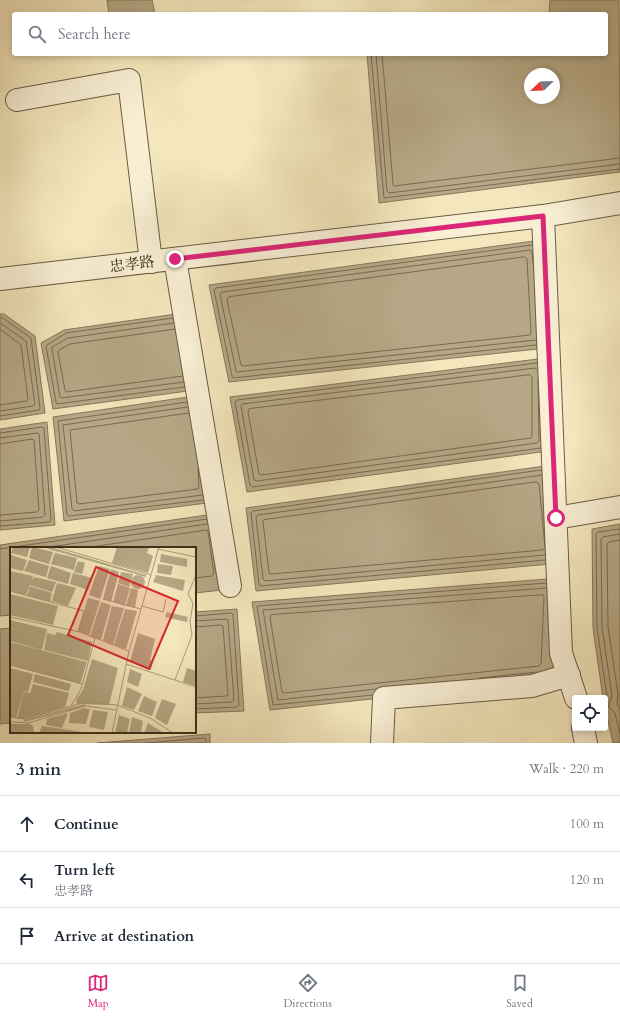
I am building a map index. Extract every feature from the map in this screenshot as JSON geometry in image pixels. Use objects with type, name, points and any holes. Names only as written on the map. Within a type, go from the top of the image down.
[{"type":"street","points":[[17,100],[129,80],[150,262]]},
{"type":"street","name":"忠孝路","points":[[0,279],[543,216],[620,203]]},
{"type":"street","points":[[543,216],[561,653],[575,695]]},
{"type":"street","points":[[175,259],[230,586]]},
{"type":"street","points":[[556,518],[620,507]]},
{"type":"street","points":[[382,743],[384,698],[532,686],[569,675]]},
{"type":"street","points":[[584,731],[586,743]]},
{"type":"water","points":[[107,0],[152,0],[155,12],[109,12]]},
{"type":"water","points":[[550,0],[619,0],[620,172],[379,203],[367,56],[608,56],[608,12],[549,12]]},
{"type":"water","points":[[541,240],[547,348],[229,382],[209,285]]},
{"type":"water","points":[[190,312],[203,389],[53,409],[41,343],[64,330]]},
{"type":"water","points":[[0,314],[4,314],[35,336],[45,413],[0,420]]},
{"type":"water","points":[[546,358],[548,451],[247,492],[230,397]]},
{"type":"water","points":[[208,394],[215,502],[64,521],[53,417]]},
{"type":"water","points":[[47,422],[55,525],[0,530],[0,429]]},
{"type":"water","points":[[552,465],[561,563],[256,591],[246,508]]},
{"type":"water","points":[[221,513],[231,589],[196,593],[196,547],[10,547],[10,615],[0,616],[0,545]]},
{"type":"water","points":[[620,524],[620,743],[613,743],[608,720],[608,695],[603,695],[593,628],[592,529]]},
{"type":"water","points":[[560,578],[555,679],[270,710],[252,602]]},
{"type":"water","points":[[237,609],[244,711],[196,713],[196,612]]},
{"type":"water","points":[[10,628],[10,723],[0,724],[0,629]]},
{"type":"water","points":[[210,734],[210,743],[97,743]]},
{"type":"route","points":[[175,259],[543,216],[556,518]]}]
